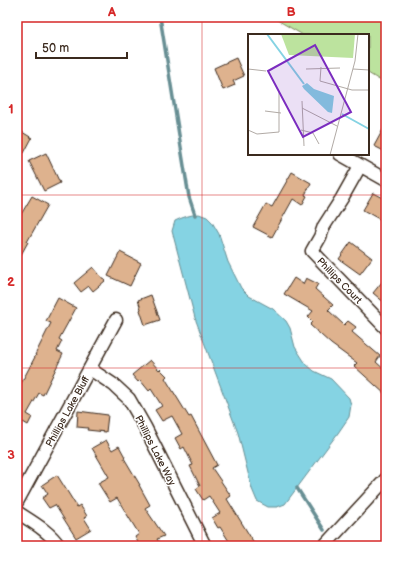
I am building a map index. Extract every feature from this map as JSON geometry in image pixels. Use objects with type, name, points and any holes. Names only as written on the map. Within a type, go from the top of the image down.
[{"type":"street","points":[[342,155],[386,180]]},
{"type":"street","name":"Phillips Court","points":[[360,166],[324,226],[312,251],[386,328]]},
{"type":"street","name":"Phillips Lake Bluff","points":[[17,502],[116,320]]},
{"type":"street","name":"Phillips Lake Way","points":[[90,369],[114,385],[129,399],[146,427],[205,546]]},
{"type":"street","points":[[324,546],[386,479]]},
{"type":"street","points":[[17,512],[37,525],[56,541],[59,546]]},
{"type":"green space","points":[[272,17],[386,17],[386,84],[369,74],[369,34],[301,34]]},
{"type":"water","points":[[199,214],[207,217],[212,222],[219,234],[228,262],[241,288],[249,296],[273,309],[286,321],[290,328],[295,347],[306,364],[314,371],[331,379],[349,398],[351,405],[349,417],[338,433],[285,504],[277,507],[268,507],[257,501],[252,489],[238,433],[195,318],[172,231],[175,221],[187,216]]},
{"type":"building","points":[[236,58],[244,76],[233,81],[235,85],[223,90],[214,68]]},
{"type":"building","points":[[386,124],[386,152],[374,146]]},
{"type":"building","points":[[17,129],[32,138],[24,153],[17,150]]},
{"type":"building","points":[[46,153],[60,183],[44,191],[29,161]]},
{"type":"building","points":[[292,172],[311,183],[305,195],[307,196],[302,205],[293,199],[272,237],[253,227],[266,204],[272,207]]},
{"type":"building","points":[[373,193],[386,200],[386,223],[363,210]]},
{"type":"building","points":[[32,196],[48,205],[17,262],[17,221]]},
{"type":"building","points":[[351,242],[372,258],[360,274],[339,259]]},
{"type":"building","points":[[120,252],[141,263],[130,286],[108,276]]},
{"type":"building","points":[[93,267],[105,281],[93,291],[89,286],[81,292],[74,283]]},
{"type":"building","points":[[386,277],[386,304],[373,293]]},
{"type":"building","points":[[294,278],[303,284],[306,278],[318,284],[315,289],[333,305],[328,310],[344,325],[348,321],[356,327],[352,332],[380,356],[376,362],[386,371],[386,395],[354,366],[357,363],[331,344],[310,325],[313,322],[308,317],[313,311],[284,294]]},
{"type":"building","points":[[151,295],[160,320],[145,325],[138,300]]},
{"type":"building","points":[[58,298],[76,308],[59,339],[62,341],[57,351],[63,354],[43,395],[39,393],[27,414],[32,417],[28,425],[23,422],[17,432],[17,391],[51,323],[46,321]]},
{"type":"building","points":[[150,360],[167,376],[165,378],[189,417],[191,416],[217,465],[212,468],[231,496],[227,499],[256,546],[232,546],[220,527],[218,528],[212,518],[220,513],[209,496],[203,500],[196,489],[200,486],[190,466],[193,465],[184,447],[181,449],[175,438],[182,434],[172,416],[162,421],[155,410],[162,406],[151,389],[149,391],[140,380],[138,382],[132,375]]},
{"type":"building","points":[[78,411],[108,415],[106,432],[87,430],[88,428],[77,427]]},
{"type":"building","points":[[106,440],[112,450],[119,446],[125,457],[124,458],[140,485],[150,505],[145,508],[164,536],[157,539],[161,546],[140,546],[135,537],[139,534],[117,498],[110,502],[98,483],[109,477],[92,448]]},
{"type":"building","points":[[57,475],[77,507],[80,505],[87,516],[84,518],[91,529],[76,538],[55,505],[49,508],[42,498],[48,494],[42,485]]},
{"type":"waterway","points":[[160,17],[189,197],[195,215]]},
{"type":"waterway","points":[[297,488],[324,530]]}]
